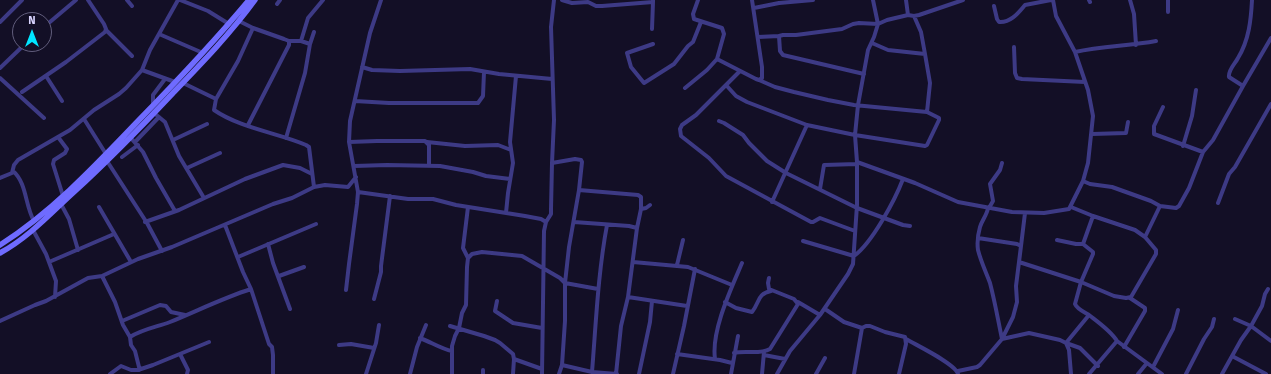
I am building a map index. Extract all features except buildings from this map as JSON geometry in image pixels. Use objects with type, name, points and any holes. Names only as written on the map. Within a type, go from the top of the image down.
[{"type":"main road","points":[[0,245],[34,222],[106,154],[229,24],[249,0]]},
{"type":"main road","points":[[0,253],[33,230],[107,161],[134,141],[154,113],[183,83],[255,0]]},
{"type":"street","points":[[0,22],[22,0]]},
{"type":"street","points":[[52,20],[76,0]]},
{"type":"street","points":[[88,0],[104,24],[106,30],[132,56]]},
{"type":"street","points":[[127,0],[132,6]]},
{"type":"street","points":[[0,178],[9,176],[18,160],[58,137],[98,107],[119,94],[142,70],[150,50],[179,0],[208,11],[229,24]]},
{"type":"street","points":[[301,41],[308,18],[323,0]]},
{"type":"street","points":[[346,290],[358,192],[349,142],[350,121],[370,33],[380,0]]},
{"type":"street","points":[[514,359],[542,372],[544,236],[546,222],[551,214],[554,120],[551,28],[554,0]]},
{"type":"street","points":[[562,0],[572,3],[588,2],[596,6],[653,1],[652,29]]},
{"type":"street","points":[[685,88],[718,59],[724,34],[724,30],[722,28],[694,20],[693,16],[698,0]]},
{"type":"street","points":[[752,0],[762,76],[759,80]]},
{"type":"street","points":[[754,8],[779,3],[813,0]]},
{"type":"street","points":[[777,374],[785,358],[820,315],[848,274],[853,264],[854,231],[857,208],[857,163],[855,135],[858,105],[868,50],[872,43],[878,24],[873,0]]},
{"type":"street","points":[[906,0],[908,15]]},
{"type":"street","points":[[758,37],[796,35],[842,29],[852,24],[878,24],[887,20],[908,15],[914,16],[963,0]]},
{"type":"street","points":[[1024,0],[1026,5]]},
{"type":"street","points":[[820,189],[824,165],[857,163],[903,179],[958,202],[1025,213],[1055,211],[1069,209],[1071,207],[1083,181],[1088,163],[1092,134],[1092,110],[1088,90],[1075,52],[1056,16],[1052,0],[1026,5],[1015,16],[1002,23],[997,19],[994,6]]},
{"type":"street","points":[[1130,0],[1134,14],[1136,45]]},
{"type":"street","points":[[1168,0],[1168,12]]},
{"type":"street","points":[[1242,86],[1229,77],[1228,73],[1240,56],[1248,36],[1252,0]]},
{"type":"street","points":[[914,16],[921,32],[930,83],[927,112]]},
{"type":"street","points":[[238,21],[288,41],[301,41],[310,44]]},
{"type":"street","points":[[653,44],[627,53],[631,67],[644,83],[674,64],[685,49],[693,42],[701,22]]},
{"type":"street","points":[[253,28],[238,61],[216,99],[214,110],[228,118],[248,126],[299,142],[309,147],[314,187]]},
{"type":"street","points":[[22,92],[46,76],[106,30]]},
{"type":"street","points":[[286,138],[305,74],[310,44],[314,32]]},
{"type":"street","points":[[160,34],[202,53]]},
{"type":"street","points":[[779,36],[780,51],[783,55],[864,74]]},
{"type":"street","points":[[1083,181],[1090,184],[1112,187],[1151,201],[1160,206],[1176,208],[1179,206],[1189,188],[1203,152],[1213,140],[1242,86],[1271,38]]},
{"type":"street","points":[[248,126],[288,47],[288,41]]},
{"type":"street","points":[[1075,52],[1093,48],[1136,45],[1156,41]]},
{"type":"street","points":[[872,43],[888,50],[925,54]]},
{"type":"street","points":[[1014,47],[1015,73],[1017,78],[1085,82]]},
{"type":"street","points":[[0,68],[17,52]]},
{"type":"street","points":[[718,59],[727,63],[739,72],[794,92],[858,105],[927,112],[940,119],[927,145],[925,146],[855,135],[807,125],[747,102],[736,96],[726,85]]},
{"type":"street","points":[[362,68],[372,70],[400,71],[470,69],[516,76],[552,79]]},
{"type":"street","points":[[142,70],[175,82]]},
{"type":"street","points":[[355,101],[390,103],[478,102],[483,96],[484,72]]},
{"type":"street","points":[[739,72],[696,115],[682,125],[680,128],[681,136],[709,158],[726,176],[772,202],[811,222],[814,222],[820,218],[854,231]]},
{"type":"street","points":[[46,76],[62,101]]},
{"type":"street","points":[[505,212],[513,163],[511,150],[511,126],[516,76]]},
{"type":"street","points":[[0,78],[44,118]]},
{"type":"street","points":[[153,105],[153,95],[166,79]]},
{"type":"street","points":[[183,83],[216,99]]},
{"type":"street","points":[[1183,146],[1192,116],[1196,90]]},
{"type":"street","points":[[1218,203],[1229,174],[1235,167],[1271,104]]},
{"type":"street","points":[[1163,107],[1154,126],[1154,134],[1183,146],[1203,152]]},
{"type":"street","points":[[154,113],[165,122],[179,156],[204,198]]},
{"type":"street","points":[[122,157],[134,141],[159,117]]},
{"type":"street","points":[[84,119],[106,154]]},
{"type":"street","points":[[718,121],[743,135],[767,161],[786,172],[857,208],[903,225],[910,226]]},
{"type":"street","points":[[1092,134],[1126,133],[1128,122]]},
{"type":"street","points":[[173,140],[207,124]]},
{"type":"street","points":[[772,202],[807,125]]},
{"type":"street","points":[[58,137],[67,150],[54,160],[53,164],[63,196]]},
{"type":"street","points":[[349,142],[405,140],[465,146],[498,145],[511,150]]},
{"type":"street","points":[[134,141],[176,211]]},
{"type":"street","points":[[427,142],[430,152],[429,165]]},
{"type":"street","points":[[187,168],[220,153]]},
{"type":"street","points":[[552,163],[576,160],[581,160],[582,162],[565,283],[565,321],[562,365],[559,374]]},
{"type":"street","points":[[107,161],[162,250]]},
{"type":"street","points":[[1002,163],[1000,170],[990,184],[993,202],[980,227],[978,238],[978,250],[990,285],[993,301],[996,306],[1002,339]]},
{"type":"street","points":[[145,222],[176,211],[251,177],[283,165],[300,168],[312,174]]},
{"type":"street","points":[[354,166],[429,165],[510,179]]},
{"type":"street","points":[[13,171],[21,181],[30,215],[34,222]]},
{"type":"street","points":[[0,321],[55,297],[88,278],[102,276],[131,262],[225,225],[273,204],[292,198],[314,187],[325,185],[348,187],[356,177]]},
{"type":"street","points":[[854,256],[860,251],[884,218],[903,179]]},
{"type":"street","points":[[562,365],[592,372],[616,374],[621,326],[628,297],[641,209],[640,197],[638,195],[579,190]]},
{"type":"street","points":[[358,192],[408,199],[433,199],[468,207],[531,217],[546,222]]},
{"type":"street","points":[[374,299],[381,272],[390,196]]},
{"type":"street","points":[[62,204],[69,219],[78,250]]},
{"type":"street","points":[[641,209],[646,208],[650,204]]},
{"type":"street","points":[[1145,237],[1160,206]]},
{"type":"street","points":[[452,374],[453,340],[459,328],[462,313],[466,305],[468,258],[462,248],[468,207]]},
{"type":"street","points":[[1071,207],[1135,230],[1145,237],[1156,250],[1156,254],[1130,298]]},
{"type":"street","points":[[99,208],[131,262]]},
{"type":"street","points":[[824,309],[844,322],[862,328],[870,326],[885,332],[902,336],[932,352],[958,372],[977,367],[996,349],[1017,307],[1016,286],[1025,213]]},
{"type":"street","points":[[1083,244],[1094,216]]},
{"type":"street","points":[[574,222],[629,226],[637,228]]},
{"type":"street","points":[[238,257],[316,224]]},
{"type":"street","points":[[225,225],[251,289],[269,344],[272,347],[273,374]]},
{"type":"street","points":[[592,372],[598,288],[607,225]]},
{"type":"street","points":[[33,230],[49,262],[56,281],[55,297]]},
{"type":"street","points":[[49,262],[114,234]]},
{"type":"street","points":[[978,238],[1017,244],[1021,246]]},
{"type":"street","points":[[677,265],[683,240]]},
{"type":"street","points":[[1057,240],[1083,244],[1094,254],[1081,282],[1075,304],[1076,306],[1089,315],[1124,347],[1162,374]]},
{"type":"street","points":[[803,241],[854,256]]},
{"type":"street","points":[[268,244],[273,263],[290,309]]},
{"type":"street","points":[[468,258],[476,252],[517,255],[529,260],[560,278],[565,283],[598,288]]},
{"type":"street","points":[[633,262],[677,265],[695,269],[732,285]]},
{"type":"street","points":[[1019,262],[1081,282],[1114,296],[1130,298],[1142,305],[1145,308],[1145,311],[1124,347]]},
{"type":"street","points":[[714,359],[714,349],[725,302],[742,263]]},
{"type":"street","points":[[279,276],[304,267]]},
{"type":"street","points":[[673,374],[695,269]]},
{"type":"street","points":[[102,276],[130,337],[131,344],[141,369]]},
{"type":"street","points":[[769,278],[768,287],[771,291]]},
{"type":"street","points":[[130,337],[138,332],[171,322],[223,299],[251,289]]},
{"type":"street","points":[[1222,374],[1240,340],[1251,326],[1262,306],[1268,289]]},
{"type":"street","points":[[725,302],[736,308],[752,312],[761,295],[765,292],[771,291],[794,299],[820,315]]},
{"type":"street","points":[[628,297],[688,306]]},
{"type":"street","points":[[497,301],[495,310],[505,319],[513,323],[542,328]]},
{"type":"street","points":[[639,374],[650,322],[652,301]]},
{"type":"street","points":[[764,353],[773,346],[796,309],[798,302]]},
{"type":"street","points":[[122,321],[160,305],[166,306],[171,312],[185,315]]},
{"type":"street","points":[[1153,367],[1173,329],[1178,310]]},
{"type":"street","points":[[1066,343],[1089,315]]},
{"type":"street","points":[[1186,374],[1212,327],[1214,319]]},
{"type":"street","points":[[1235,319],[1251,326],[1271,341]]},
{"type":"street","points":[[366,374],[379,325]]},
{"type":"street","points":[[410,374],[417,347],[426,325]]},
{"type":"street","points":[[450,326],[495,340],[513,354],[513,374]]},
{"type":"street","points":[[854,374],[862,328]]},
{"type":"street","points":[[1002,339],[1029,333],[1060,340],[1080,348],[1098,366]]},
{"type":"street","points":[[731,374],[738,336]]},
{"type":"street","points":[[420,338],[435,344],[438,347],[452,351]]},
{"type":"street","points":[[900,374],[906,339]]},
{"type":"street","points":[[1089,374],[1098,366],[1117,341]]},
{"type":"street","points":[[110,374],[121,366],[131,370],[139,370],[209,342]]},
{"type":"street","points":[[1066,343],[1069,350],[1071,374]]},
{"type":"street","points":[[339,345],[350,344],[374,348]]},
{"type":"street","points":[[734,353],[764,353],[785,358]]},
{"type":"street","points":[[762,374],[764,353]]},
{"type":"street","points":[[180,354],[188,370],[187,374]]},
{"type":"street","points":[[677,354],[732,363]]},
{"type":"street","points":[[1232,356],[1266,374]]},
{"type":"street","points":[[816,374],[825,358]]},
{"type":"street","points":[[1138,374],[1147,363]]}]
